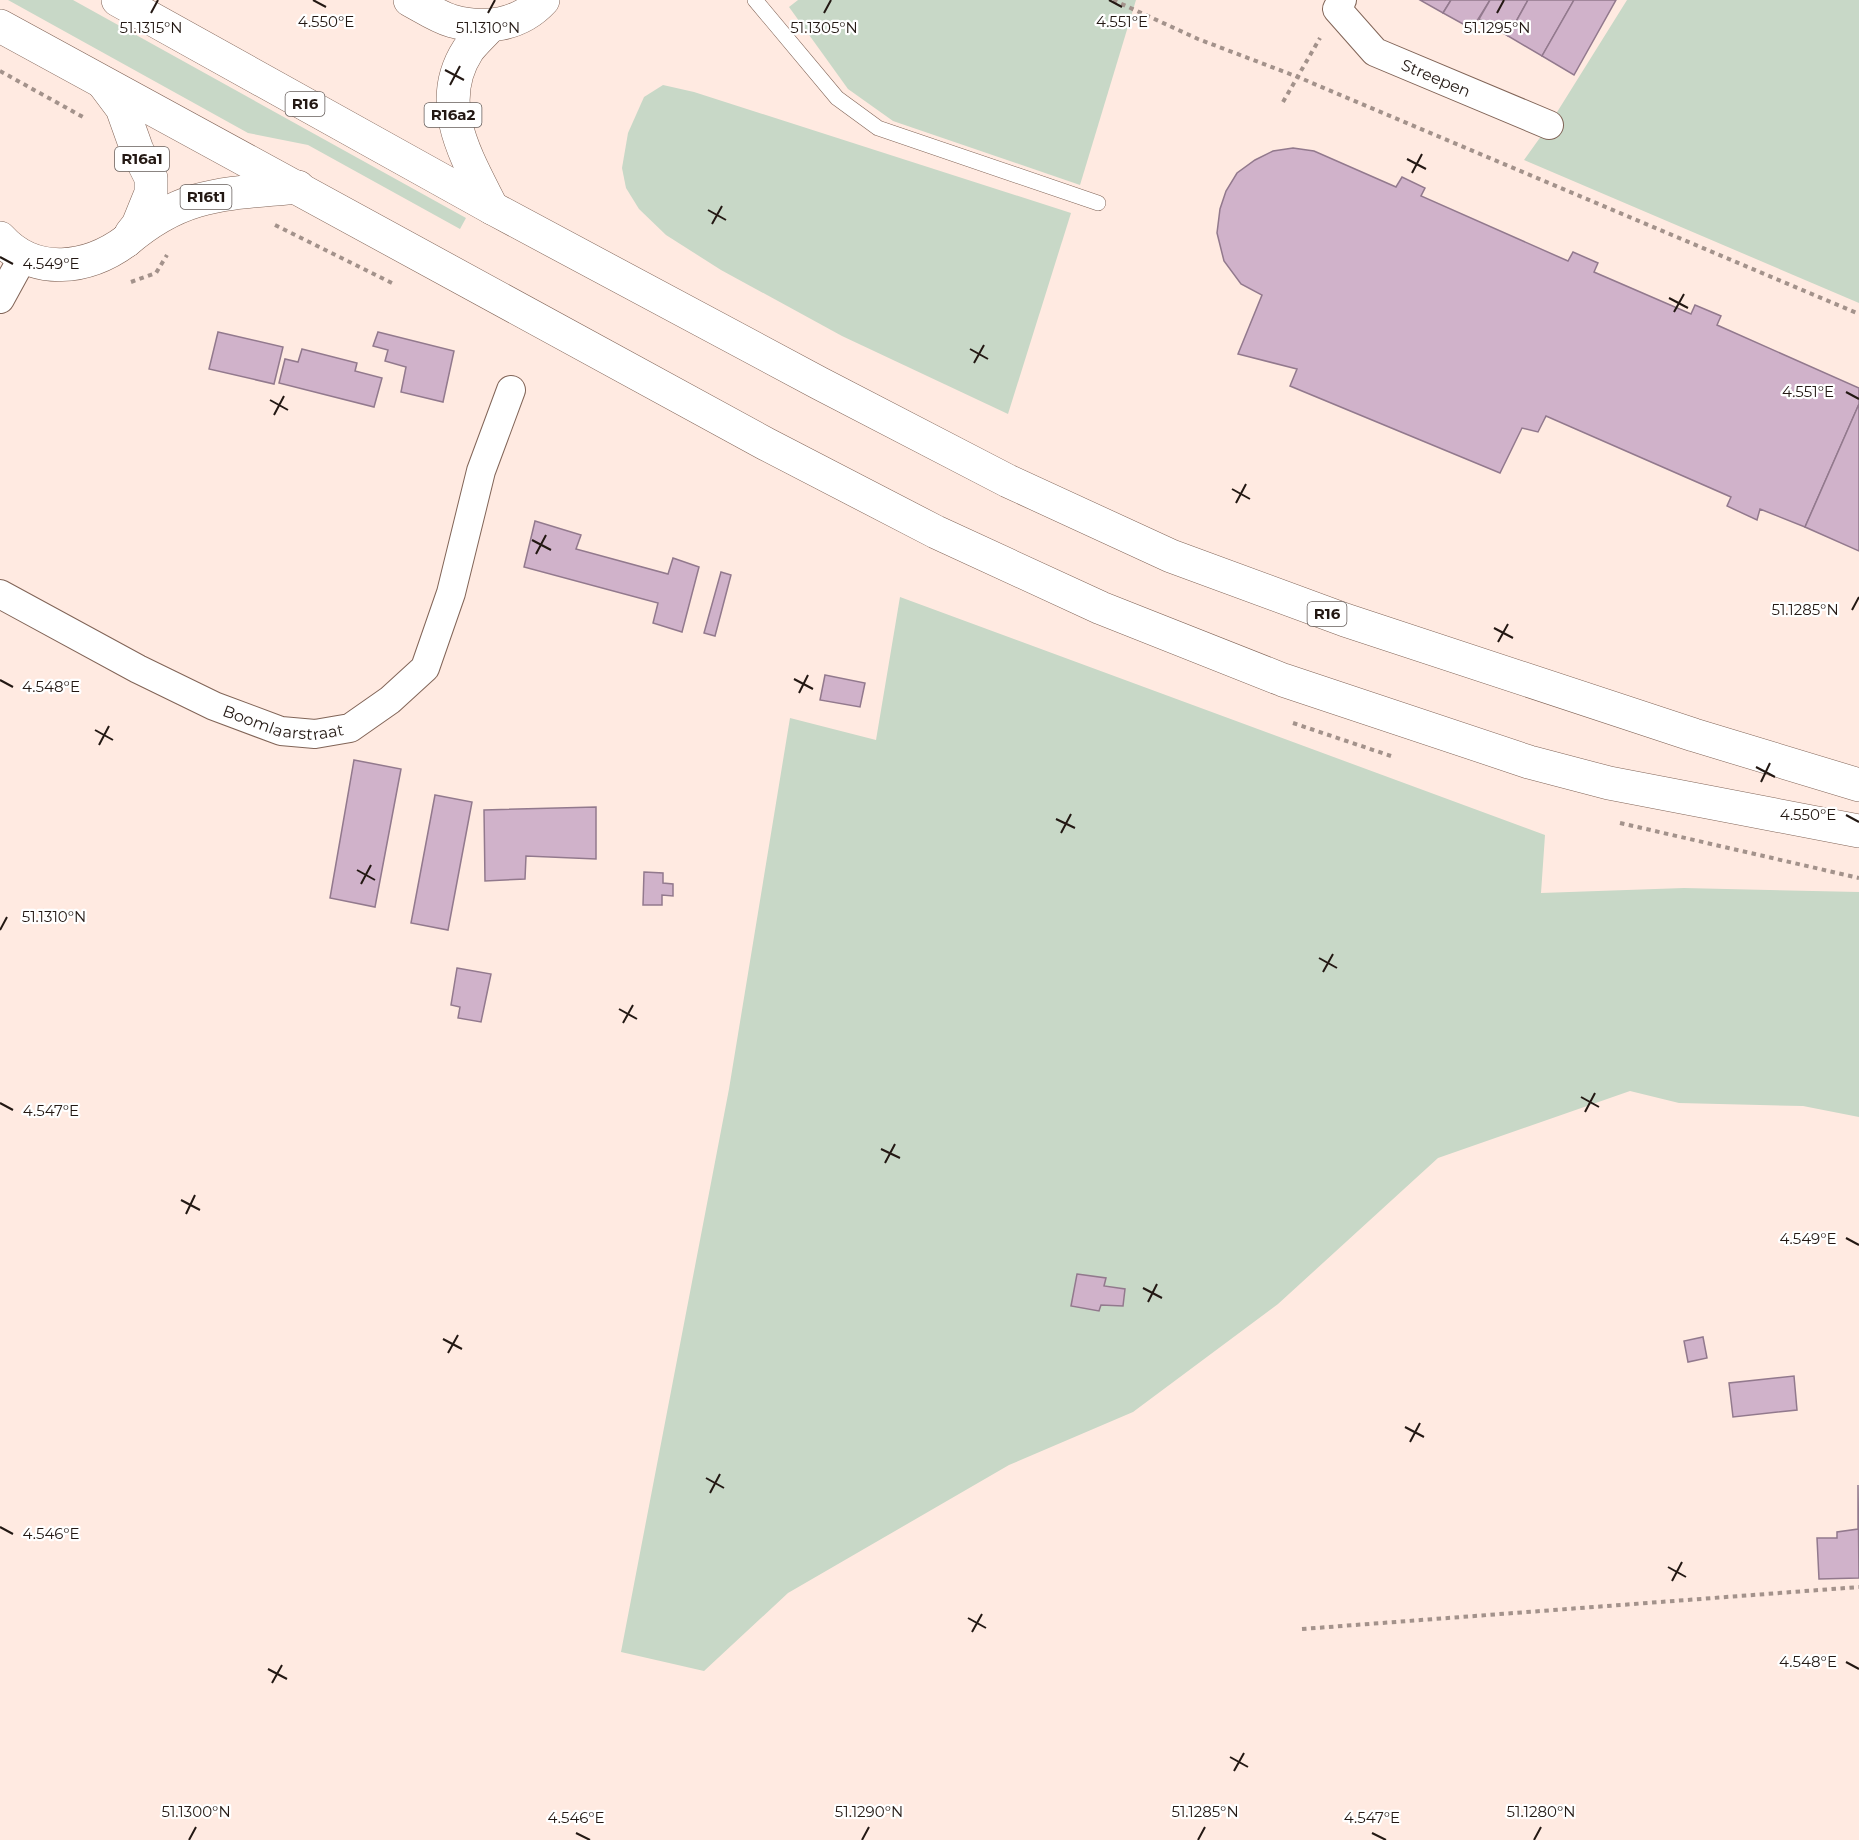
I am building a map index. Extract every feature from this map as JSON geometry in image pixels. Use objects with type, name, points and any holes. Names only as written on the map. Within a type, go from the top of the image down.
[{"type":"main road","points":[[118,0],[125,0]]},
{"type":"main road","name":"R16","points":[[118,0],[492,208],[819,383],[1008,481],[1171,556],[1345,620],[1694,735],[1859,784]]},
{"type":"main road","points":[[410,0],[451,21],[490,26],[515,20],[543,0]]},
{"type":"main road","points":[[0,26],[766,444],[936,532],[1101,608],[1282,680],[1529,762],[1609,783],[1859,831]]},
{"type":"main road","name":"R16a2","points":[[490,26],[468,49],[457,73],[452,99],[454,125],[492,208]]},
{"type":"main road","name":"R16a1","points":[[12,248],[51,264],[78,264],[111,252],[126,241],[144,210],[151,193],[151,178],[137,150],[122,108],[101,80]]},
{"type":"main road","name":"R16t1","points":[[126,241],[171,210],[201,198],[225,193],[298,188]]},
{"type":"street","name":"Streepen","points":[[1337,3],[1375,52],[1549,125]]},
{"type":"street","points":[[0,298],[12,248]]},
{"type":"street","name":"Boomlaarstraat","points":[[0,594],[138,669],[214,706],[281,730],[315,734],[350,728],[390,700],[425,668],[451,593],[481,471],[511,390]]},
{"type":"lane","points":[[755,0],[837,98],[878,128],[1098,203]]},
{"type":"path","points":[[1113,0],[1198,39],[1298,77],[1859,314]]},
{"type":"path","points":[[1283,102],[1337,3]]},
{"type":"path","points":[[1302,1629],[1859,1587]]},
{"type":"green space","points":[[8,0],[73,0],[466,218],[460,229],[308,145],[248,133]]},
{"type":"green space","points":[[798,0],[1136,0],[1080,185],[893,121],[848,89],[789,7]]},
{"type":"green space","points":[[1627,0],[1859,0],[1859,303],[1524,160],[1549,125]]},
{"type":"green space","points":[[663,85],[694,92],[1071,213],[1008,414],[842,336],[721,270],[666,235],[639,209],[626,188],[622,168],[628,133],[644,97]]},
{"type":"green space","points":[[900,597],[1545,835],[1541,893],[1684,888],[1859,892],[1859,1117],[1803,1106],[1679,1103],[1630,1091],[1438,1158],[1278,1304],[1133,1412],[1009,1465],[788,1593],[704,1671],[621,1652],[729,1089],[790,718],[876,740]]},
{"type":"building","points":[[1420,0],[1451,0],[1443,13]]},
{"type":"building","points":[[1451,0],[1490,0],[1472,29],[1443,13]]},
{"type":"building","points":[[1490,0],[1528,0],[1508,36],[1479,19]]},
{"type":"building","points":[[1528,0],[1574,0],[1542,56],[1508,36]]},
{"type":"building","points":[[1574,0],[1616,0],[1574,75],[1542,56]]},
{"type":"building","points":[[1293,148],[1314,151],[1396,187],[1402,177],[1425,188],[1421,196],[1568,261],[1573,252],[1598,263],[1594,272],[1691,314],[1695,305],[1721,316],[1717,325],[1859,388],[1859,404],[1805,527],[1760,509],[1757,520],[1727,506],[1731,497],[1546,416],[1538,432],[1522,428],[1500,473],[1290,386],[1297,369],[1238,354],[1262,295],[1241,284],[1224,261],[1217,233],[1220,209],[1226,191],[1237,173],[1273,151]]},
{"type":"building","points":[[218,332],[283,347],[274,384],[209,369]]},
{"type":"building","points":[[378,332],[454,351],[443,402],[401,392],[406,367],[385,361],[388,350],[373,346]]},
{"type":"building","points":[[302,349],[357,363],[355,371],[382,378],[374,407],[279,383],[285,359],[298,362]]},
{"type":"building","points":[[1859,404],[1859,551],[1805,527]]},
{"type":"building","points":[[535,521],[581,535],[576,549],[668,574],[673,558],[699,567],[682,632],[653,623],[658,603],[524,567]]},
{"type":"building","points":[[721,572],[731,575],[715,636],[704,633]]},
{"type":"building","points":[[825,675],[865,683],[860,707],[820,700]]},
{"type":"building","points":[[354,760],[401,769],[375,907],[330,898]]},
{"type":"building","points":[[435,795],[472,802],[448,930],[411,923]]},
{"type":"building","points":[[596,807],[596,859],[526,856],[525,879],[485,881],[484,810]]},
{"type":"building","points":[[644,872],[663,873],[663,883],[673,884],[673,896],[662,895],[662,905],[643,905]]},
{"type":"building","points":[[457,968],[491,974],[481,1022],[458,1018],[460,1007],[451,1005]]},
{"type":"building","points":[[1077,1274],[1106,1278],[1104,1286],[1125,1289],[1123,1306],[1101,1305],[1099,1311],[1071,1306]]},
{"type":"building","points":[[1703,1337],[1707,1358],[1688,1362],[1684,1341]]},
{"type":"building","points":[[1794,1376],[1797,1410],[1733,1417],[1729,1383]]},
{"type":"building","points":[[1858,1485],[1859,1578],[1819,1579],[1817,1538],[1837,1538],[1837,1532],[1858,1529]]}]
